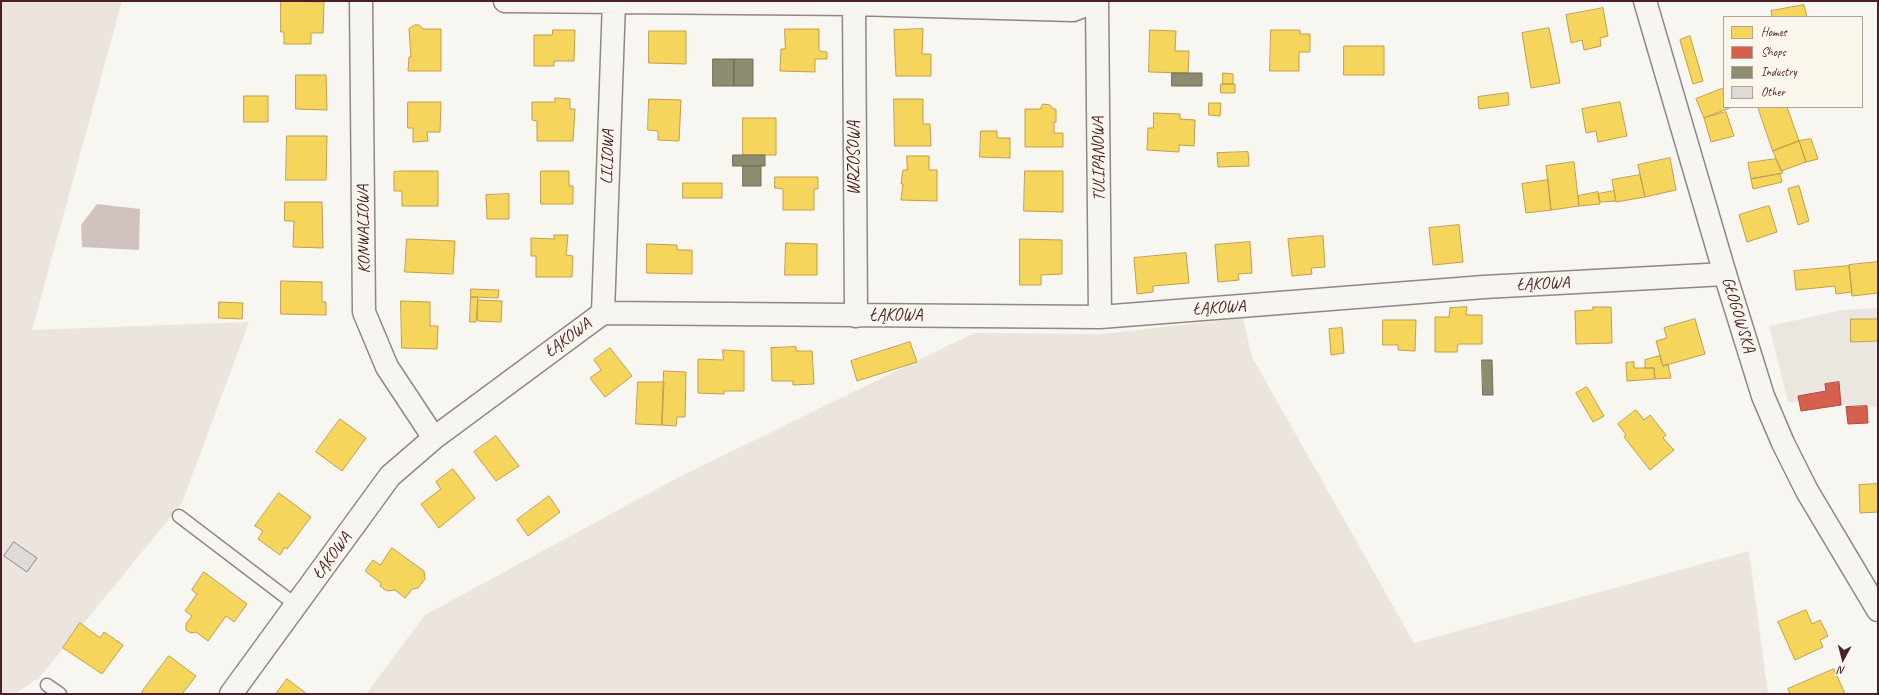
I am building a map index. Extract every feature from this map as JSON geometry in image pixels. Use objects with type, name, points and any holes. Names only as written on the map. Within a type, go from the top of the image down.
[{"type":"street","name":"KONWALIOWA","points":[[361,1],[364,312],[387,367],[434,438]]},
{"type":"street","points":[[505,1],[854,3],[1073,10],[1097,1]]},
{"type":"street","name":"TULIPANOWA","points":[[1097,1],[1100,317]]},
{"type":"street","name":"GŁOGOWSKA","points":[[1645,1],[1725,274],[1763,396],[1783,443],[1807,491],[1878,610]]},
{"type":"street","name":"LILIOWA","points":[[603,313],[614,2]]},
{"type":"street","name":"WRZOSOWA","points":[[854,3],[856,316]]},
{"type":"street","name":"ŁĄKOWA","points":[[231,694],[390,476],[434,438],[603,313],[1100,317],[1484,287],[1725,274]]},
{"type":"lane","points":[[178,516],[296,605]]},
{"type":"lane","points":[[47,685],[60,694]]},
{"type":"shaded area","points":[[1,1],[122,1],[32,330],[249,322],[182,503],[39,678],[14,694],[1,694]]},
{"type":"shaded area","points":[[97,204],[140,209],[139,250],[82,247],[81,225]]},
{"type":"shaded area","points":[[1878,308],[1878,407],[1788,402],[1769,326],[1842,310]]},
{"type":"shaded area","points":[[1243,318],[1252,357],[1414,643],[1749,551],[1768,694],[366,694],[425,615],[679,477],[974,333],[1101,334]]},
{"type":"building: Homes","points":[[281,1],[324,2],[323,33],[311,33],[311,44],[284,44],[284,32],[281,32]]},
{"type":"building: Homes","points":[[1804,5],[1807,16],[1772,16],[1771,11]]},
{"type":"building: Homes","points":[[1603,8],[1608,36],[1600,38],[1601,46],[1584,50],[1582,40],[1571,43],[1566,15]]},
{"type":"building: Homes","points":[[415,25],[419,25],[423,29],[441,29],[441,71],[408,71],[409,57],[411,57],[409,29]]},
{"type":"building: Homes","points":[[1549,28],[1560,83],[1531,88],[1522,33]]},
{"type":"building: Homes","points":[[785,29],[819,29],[819,51],[827,52],[827,59],[815,59],[815,72],[780,71],[781,49],[785,49]]},
{"type":"building: Homes","points":[[923,29],[922,54],[931,54],[931,76],[896,76],[894,30]]},
{"type":"building: Homes","points":[[553,30],[575,30],[574,61],[554,61],[554,66],[534,66],[534,35],[552,35]]},
{"type":"building: Homes","points":[[1150,30],[1176,31],[1175,51],[1189,51],[1188,73],[1149,72]]},
{"type":"building: Homes","points":[[1271,30],[1300,30],[1300,34],[1310,34],[1310,52],[1299,52],[1299,71],[1270,71]]},
{"type":"building: Homes","points":[[649,31],[686,31],[686,64],[649,63]]},
{"type":"building: Homes","points":[[1690,36],[1703,81],[1693,84],[1680,40]]},
{"type":"building: Homes","points":[[1344,46],[1384,46],[1384,75],[1344,75]]},
{"type":"building: Homes","points":[[1223,73],[1233,74],[1233,84],[1223,84]]},
{"type":"building: Homes","points":[[296,75],[326,75],[327,110],[296,109]]},
{"type":"building: Homes","points":[[1221,84],[1235,84],[1235,93],[1221,93]]},
{"type":"building: Homes","points":[[1723,88],[1723,108],[1729,108],[1704,118],[1696,99]]},
{"type":"building: Homes","points":[[1508,93],[1509,105],[1479,109],[1478,97]]},
{"type":"building: Homes","points":[[244,96],[268,96],[268,122],[244,122]]},
{"type":"building: Homes","points":[[555,98],[570,99],[570,109],[575,109],[573,141],[537,141],[537,121],[532,120],[532,102],[555,102]]},
{"type":"building: Homes","points":[[649,99],[681,100],[679,141],[658,140],[658,131],[648,130]]},
{"type":"building: Homes","points":[[894,99],[923,99],[923,124],[930,124],[931,146],[895,146]]},
{"type":"building: Homes","points":[[408,102],[441,102],[440,132],[427,132],[428,141],[413,142],[413,128],[408,128]]},
{"type":"building: Homes","points":[[1620,102],[1627,136],[1598,142],[1596,131],[1586,133],[1582,109]]},
{"type":"building: Homes","points":[[1209,103],[1221,103],[1220,116],[1209,115]]},
{"type":"building: Homes","points":[[1043,104],[1050,105],[1053,109],[1056,109],[1054,133],[1063,133],[1063,147],[1025,147],[1025,109],[1040,109]]},
{"type":"building: Homes","points":[[1758,108],[1787,108],[1799,141],[1773,151]]},
{"type":"building: Homes","points":[[1726,112],[1734,136],[1711,142],[1704,118]]},
{"type":"building: Homes","points":[[1154,113],[1180,114],[1180,119],[1195,120],[1194,146],[1179,145],[1179,152],[1147,150],[1148,128],[1153,128]]},
{"type":"building: Homes","points":[[743,118],[776,118],[776,155],[743,155]]},
{"type":"building: Homes","points":[[981,131],[997,131],[997,138],[1010,138],[1010,158],[980,157]]},
{"type":"building: Homes","points":[[287,136],[327,136],[326,180],[286,180]]},
{"type":"building: Homes","points":[[1811,139],[1818,159],[1806,162],[1799,141]]},
{"type":"building: Homes","points":[[1799,141],[1806,162],[1781,171],[1773,151]]},
{"type":"building: Homes","points":[[1248,152],[1249,166],[1218,167],[1217,153]]},
{"type":"building: Homes","points":[[907,156],[929,156],[929,170],[937,170],[937,201],[901,200],[903,184],[901,184],[903,170],[907,170]]},
{"type":"building: Homes","points":[[1670,158],[1676,190],[1645,197],[1638,165]]},
{"type":"building: Homes","points":[[1776,159],[1783,173],[1751,179],[1748,163]]},
{"type":"building: Homes","points":[[1574,162],[1579,206],[1551,210],[1546,166]]},
{"type":"building: Homes","points":[[438,171],[438,206],[402,206],[402,191],[394,191],[394,172]]},
{"type":"building: Homes","points":[[541,171],[569,171],[569,186],[573,186],[573,204],[541,204]]},
{"type":"building: Homes","points":[[1025,171],[1063,171],[1063,212],[1024,211]]},
{"type":"building: Homes","points":[[1780,174],[1782,182],[1753,189],[1751,179]]},
{"type":"building: Homes","points":[[1640,175],[1645,197],[1616,202],[1612,180]]},
{"type":"building: Homes","points":[[775,177],[818,177],[818,189],[814,189],[814,210],[783,210],[783,189],[775,188]]},
{"type":"building: Homes","points":[[1548,180],[1551,210],[1526,213],[1522,184]]},
{"type":"building: Homes","points":[[683,183],[722,183],[722,198],[683,198]]},
{"type":"building: Homes","points":[[1799,186],[1809,221],[1798,225],[1788,189]]},
{"type":"building: Homes","points":[[1614,191],[1616,201],[1600,202],[1598,194]]},
{"type":"building: Homes","points":[[1598,192],[1600,204],[1579,206],[1578,196]]},
{"type":"building: Homes","points":[[509,194],[509,219],[487,219],[486,195]]},
{"type":"building: Homes","points":[[285,202],[322,202],[323,248],[293,247],[294,221],[285,221]]},
{"type":"building: Homes","points":[[1769,206],[1777,232],[1747,242],[1739,215]]},
{"type":"building: Homes","points":[[1459,225],[1463,262],[1433,265],[1429,228]]},
{"type":"building: Homes","points":[[554,235],[568,235],[566,255],[573,256],[572,277],[536,277],[536,256],[531,256],[531,238],[554,239]]},
{"type":"building: Homes","points":[[1323,236],[1325,267],[1311,268],[1312,274],[1292,276],[1288,239]]},
{"type":"building: Homes","points":[[407,239],[455,241],[453,274],[405,272]]},
{"type":"building: Homes","points":[[1020,239],[1062,240],[1062,274],[1041,275],[1041,285],[1020,285]]},
{"type":"building: Homes","points":[[1250,242],[1252,273],[1238,274],[1239,280],[1218,282],[1215,245]]},
{"type":"building: Homes","points":[[786,243],[817,244],[817,275],[785,275]]},
{"type":"building: Homes","points":[[647,244],[677,245],[677,250],[692,250],[692,274],[647,273]]},
{"type":"building: Homes","points":[[1186,253],[1189,283],[1153,286],[1153,292],[1137,294],[1134,258]]},
{"type":"building: Homes","points":[[1878,262],[1878,293],[1852,296],[1849,265]]},
{"type":"building: Homes","points":[[1849,266],[1852,292],[1836,294],[1835,286],[1796,290],[1794,271]]},
{"type":"building: Homes","points":[[281,281],[322,282],[322,302],[326,302],[326,315],[281,314]]},
{"type":"building: Homes","points":[[471,289],[499,290],[498,298],[471,297]]},
{"type":"building: Homes","points":[[471,297],[478,297],[476,322],[470,322]]},
{"type":"building: Homes","points":[[478,300],[502,301],[501,322],[478,321]]},
{"type":"building: Homes","points":[[401,301],[430,302],[430,326],[438,326],[437,349],[402,348]]},
{"type":"building: Homes","points":[[219,302],[243,303],[242,319],[219,318]]},
{"type":"building: Homes","points":[[1467,307],[1466,315],[1482,315],[1482,344],[1458,344],[1457,352],[1435,352],[1435,317],[1449,317],[1450,308]]},
{"type":"building: Homes","points":[[1593,307],[1611,307],[1612,343],[1576,344],[1575,311],[1593,310]]},
{"type":"building: Homes","points":[[1695,319],[1705,354],[1663,366],[1656,341],[1667,338],[1664,328]]},
{"type":"building: Homes","points":[[1851,319],[1878,319],[1878,341],[1851,342]]},
{"type":"building: Homes","points":[[1383,320],[1416,320],[1415,351],[1398,350],[1398,345],[1383,345]]},
{"type":"building: Homes","points":[[1342,328],[1344,353],[1331,355],[1329,329]]},
{"type":"building: Homes","points":[[910,342],[917,362],[857,381],[851,361]]},
{"type":"building: Homes","points":[[796,347],[796,351],[812,351],[814,384],[793,385],[793,381],[772,381],[771,348]]},
{"type":"building: Homes","points":[[610,348],[632,376],[605,397],[590,378],[601,370],[594,360]]},
{"type":"building: Homes","points":[[723,350],[744,351],[744,391],[724,391],[724,394],[698,393],[698,359],[723,360]]},
{"type":"building: Homes","points":[[1660,356],[1663,366],[1668,364],[1671,378],[1655,379],[1654,368],[1645,368],[1645,360]]},
{"type":"building: Homes","points":[[1634,362],[1634,368],[1654,368],[1655,379],[1627,381],[1626,363]]},
{"type":"building: Homes","points":[[664,371],[686,372],[685,417],[677,417],[676,426],[662,425]]},
{"type":"building: Homes","points":[[638,382],[664,382],[662,425],[636,424]]},
{"type":"building: Homes","points":[[1587,387],[1604,416],[1593,422],[1576,393]]},
{"type":"building: Homes","points":[[1636,410],[1644,420],[1650,415],[1666,435],[1663,438],[1674,450],[1650,470],[1624,437],[1626,435],[1618,424]]},
{"type":"building: Homes","points":[[340,419],[366,438],[342,471],[316,452]]},
{"type":"building: Homes","points":[[496,436],[519,466],[496,481],[474,452]]},
{"type":"building: Homes","points":[[453,469],[475,498],[439,528],[421,504],[441,489],[436,482]]},
{"type":"building: Homes","points":[[1878,484],[1878,512],[1860,513],[1859,485]]},
{"type":"building: Homes","points":[[279,493],[311,517],[287,549],[285,547],[280,555],[258,539],[263,531],[255,526]]},
{"type":"building: Homes","points":[[549,496],[560,512],[528,536],[517,520]]},
{"type":"building: Homes","points":[[392,548],[424,571],[425,579],[418,588],[412,589],[405,598],[395,590],[387,591],[380,586],[381,583],[365,571],[373,560],[380,565]]},
{"type":"building: Homes","points":[[204,572],[247,604],[234,622],[226,616],[208,641],[196,632],[191,633],[186,630],[186,624],[192,616],[185,611],[197,594],[192,590]]},
{"type":"building: Homes","points":[[1806,610],[1812,624],[1820,620],[1828,636],[1820,640],[1823,647],[1795,660],[1778,622]]},
{"type":"building: Homes","points":[[80,623],[100,638],[104,632],[123,645],[102,674],[63,648]]},
{"type":"building: Homes","points":[[169,656],[196,676],[182,694],[145,694],[142,692]]},
{"type":"building: Homes","points":[[1834,669],[1845,694],[1790,694],[1788,689]]},
{"type":"building: Homes","points":[[287,679],[307,694],[276,694]]},
{"type":"building: Shops","points":[[1839,382],[1841,405],[1801,411],[1798,396],[1826,391],[1825,384]]},
{"type":"building: Shops","points":[[1867,406],[1868,423],[1848,424],[1846,407]]},
{"type":"building: Industry","points":[[713,59],[734,59],[734,86],[713,86]]},
{"type":"building: Industry","points":[[734,59],[753,59],[753,86],[734,86]]},
{"type":"building: Industry","points":[[1172,73],[1202,73],[1202,86],[1172,86]]},
{"type":"building: Industry","points":[[733,155],[765,155],[765,166],[733,166]]},
{"type":"building: Industry","points":[[743,166],[761,166],[761,186],[743,186]]},
{"type":"building: Industry","points":[[1482,360],[1492,360],[1493,395],[1483,395]]},
{"type":"building: Other","points":[[14,542],[37,558],[27,572],[4,556]]}]
